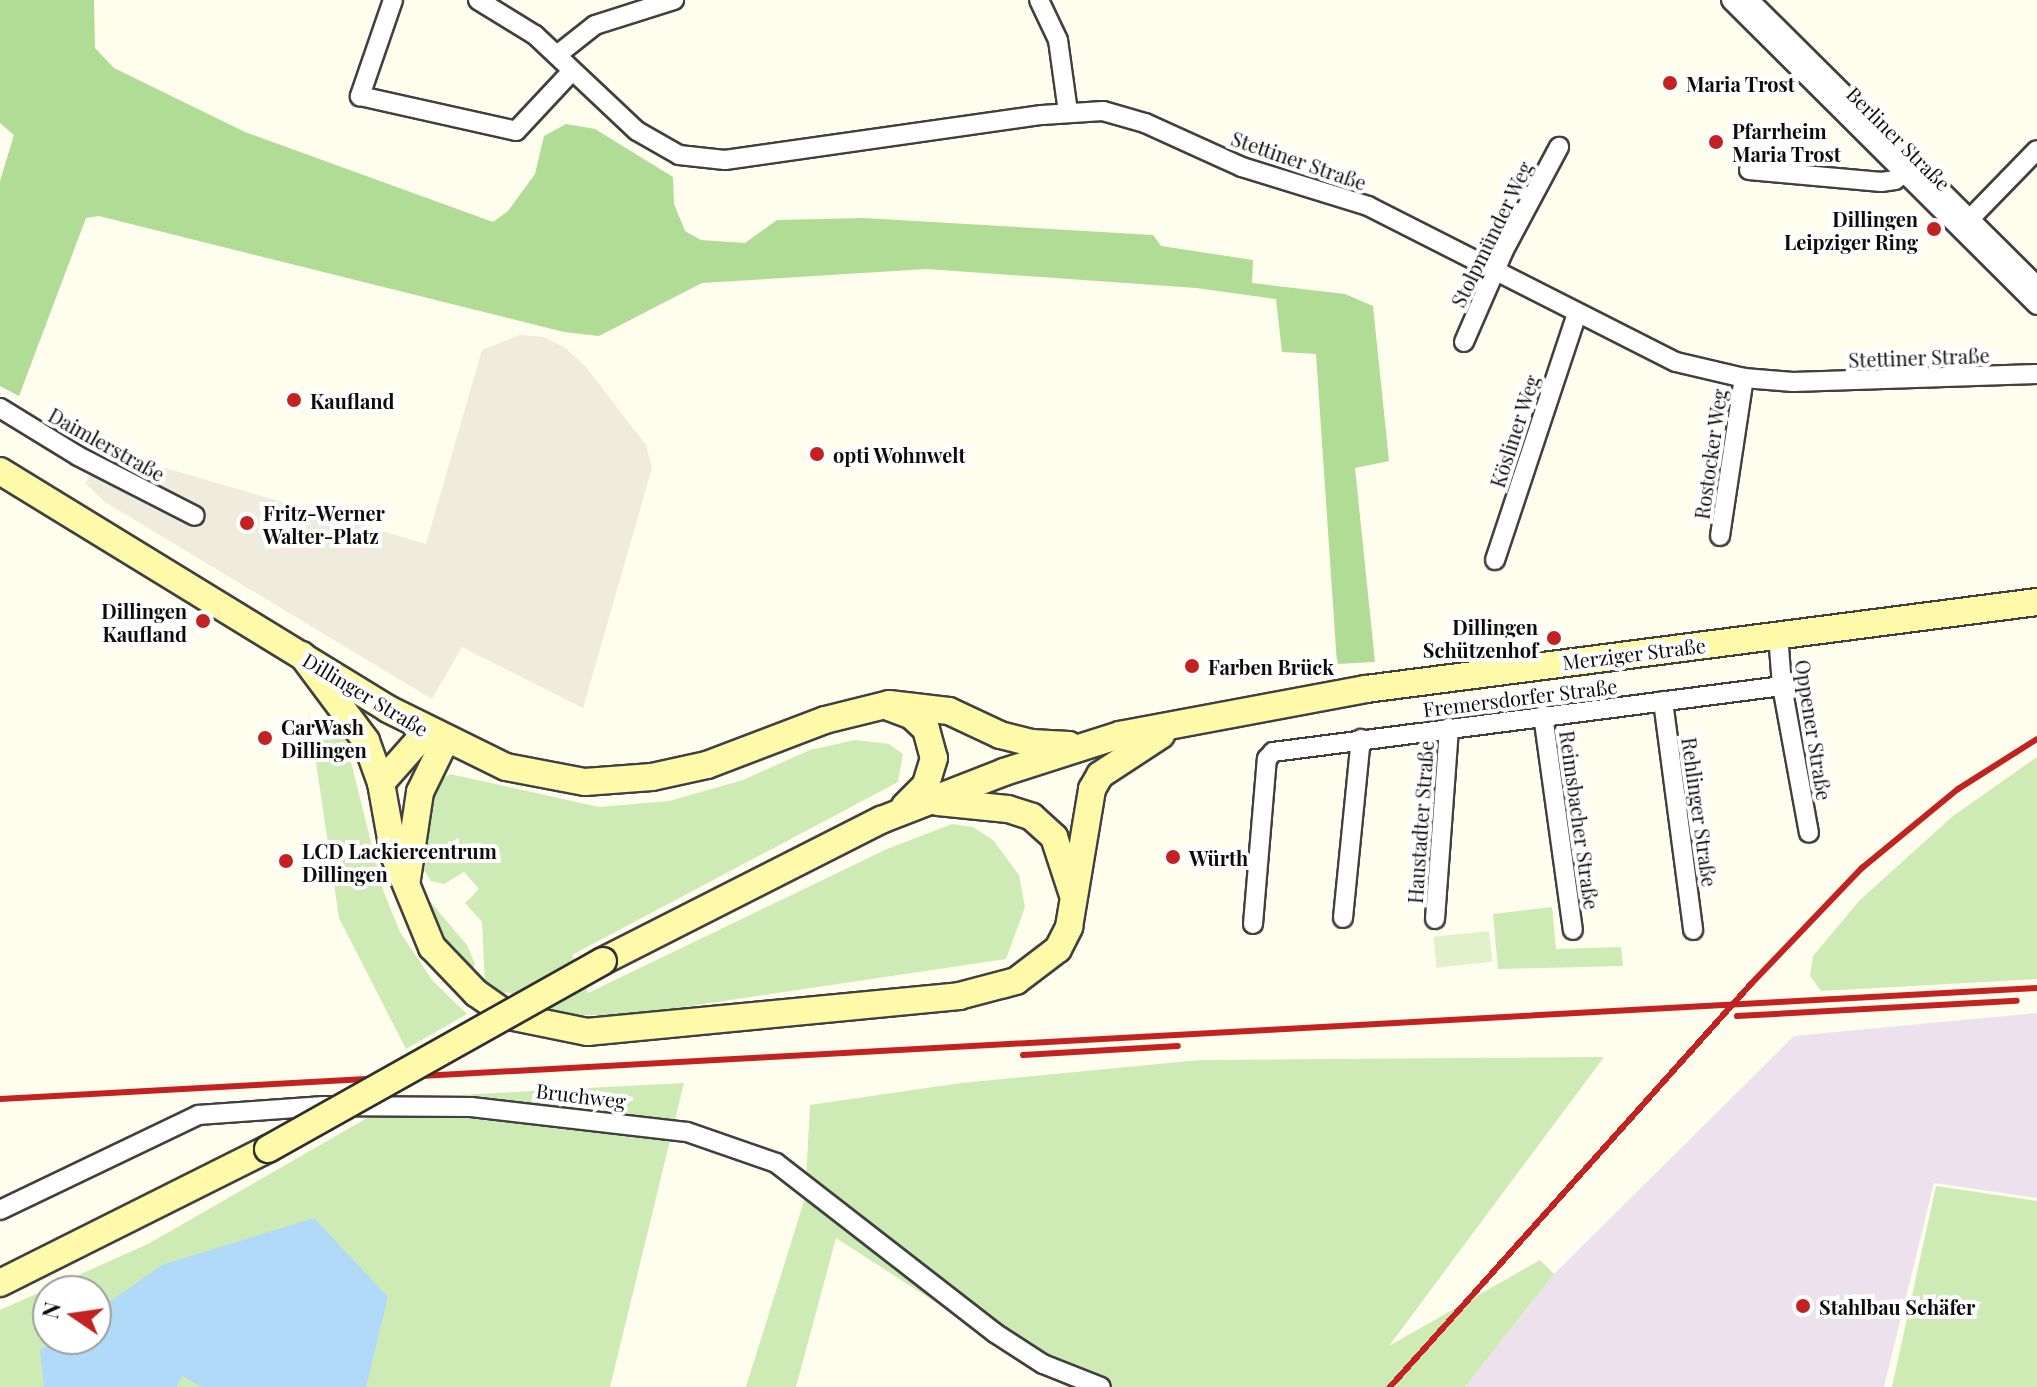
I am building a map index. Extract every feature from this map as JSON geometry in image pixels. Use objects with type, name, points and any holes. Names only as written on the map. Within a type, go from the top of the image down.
[{"type":"main road","name":"Dillinger Straße","points":[[0,471],[436,736],[506,767],[596,782],[707,765],[869,706]]},
{"type":"main road","name":"Merziger Straße","points":[[1204,716],[1778,634],[2037,602]]},
{"type":"main road","points":[[302,655],[347,711],[381,783],[406,891],[432,947],[476,993],[509,1016],[587,1032],[631,1032],[991,991],[1039,968],[1058,949],[1075,908],[1088,812],[1100,775],[1127,753],[1204,716]]},
{"type":"main road","points":[[869,706],[931,706],[1000,735],[1031,743],[1085,744]]},
{"type":"main road","points":[[869,706],[912,716],[926,729],[934,758],[926,785],[887,818]]},
{"type":"main road","points":[[0,1283],[268,1149],[603,961],[887,818],[1085,744],[1204,716]]},
{"type":"main road","points":[[381,783],[436,736]]},
{"type":"main road","points":[[406,891],[420,792],[436,736]]},
{"type":"main road","points":[[922,804],[975,804],[1032,817],[1054,837],[1066,863],[1075,908]]},
{"type":"street","points":[[393,0],[360,96],[516,131],[572,71]]},
{"type":"street","name":"Stettiner Straße","points":[[478,0],[557,55],[637,131],[679,155],[702,160],[1068,112],[1124,115],[1242,167],[1358,203],[1576,316],[1676,362],[1744,378],[1832,382],[2037,374]]},
{"type":"street","points":[[557,55],[595,25],[674,0]]},
{"type":"street","points":[[1039,0],[1058,40],[1068,112]]},
{"type":"street","name":"Berliner Straße","points":[[1731,0],[1964,224],[2037,286]]},
{"type":"street","name":"Berliner Straße","points":[[1749,0],[1908,170]]},
{"type":"street","name":"Stolpmünder Weg","points":[[1464,342],[1494,272],[1559,147]]},
{"type":"street","points":[[1964,224],[2037,150]]},
{"type":"street","points":[[1749,170],[1854,181],[1895,180],[1908,170]]},
{"type":"street","name":"Berliner Straße","points":[[1964,224],[2037,305]]},
{"type":"street","name":"Kösliner Weg","points":[[1495,560],[1576,316]]},
{"type":"street","name":"Rostocker Weg","points":[[1720,536],[1744,378]]},
{"type":"street","name":"Daimlerstraße","points":[[0,408],[78,456],[195,516]]},
{"type":"street","name":"Oppener Straße","points":[[1778,634],[1782,686],[1809,833]]},
{"type":"street","name":"Fremersdorfer Straße","points":[[1253,924],[1267,759],[1273,752],[1782,686]]},
{"type":"street","name":"Rehlinger Straße","points":[[1663,701],[1693,930]]},
{"type":"street","name":"Reimsbacher Straße","points":[[1543,715],[1573,930]]},
{"type":"street","name":"Haustadter Straße","points":[[1435,919],[1449,728]]},
{"type":"street","points":[[1343,918],[1361,739]]},
{"type":"street","name":"Bruchweg","points":[[0,1210],[198,1115],[324,1106],[471,1107],[687,1132],[776,1163],[995,1333],[1043,1364],[1101,1387]]},
{"type":"shaded area","name":"Fritz-Werner Walter-Platz","points":[[520,335],[543,337],[564,347],[585,366],[646,445],[652,468],[583,708],[462,647],[432,699],[105,502],[85,483],[107,451],[426,544],[482,350]]},
{"type":"shaded area","points":[[2037,1013],[2037,1198],[1934,1183],[1884,1387],[1465,1387],[1554,1274],[1794,1036]]},
{"type":"green space","points":[[0,0],[94,0],[95,48],[114,68],[245,132],[493,222],[508,211],[535,174],[544,136],[566,124],[595,129],[673,177],[674,204],[685,231],[701,240],[745,243],[777,220],[864,218],[1153,235],[1161,246],[1253,260],[1252,283],[1345,294],[1373,306],[1389,461],[1355,468],[1375,662],[1337,664],[1316,354],[1282,352],[1276,299],[1196,288],[927,269],[702,283],[599,336],[564,332],[99,216],[86,218],[19,396],[0,386],[0,181],[14,135],[0,123]]},
{"type":"green space","points":[[309,715],[345,738],[383,890],[400,932],[432,980],[467,1014],[406,1049],[339,918]]},
{"type":"green space","points":[[855,740],[889,744],[903,754],[898,782],[572,955],[588,993],[887,849],[952,824],[973,827],[993,840],[1019,875],[1025,907],[1006,959],[630,1015],[567,1015],[507,992],[497,997],[485,985],[482,922],[465,903],[479,889],[464,872],[444,884],[431,881],[418,861],[435,784],[450,774],[599,807],[669,801],[743,780],[810,750]]},
{"type":"green space","points":[[2037,757],[2037,979],[1821,991],[1810,976],[1813,956],[1860,900],[1953,816]]},
{"type":"green space","points":[[423,893],[467,945],[475,964],[472,971],[443,943]]},
{"type":"green space","points":[[1552,907],[1556,949],[1621,947],[1623,966],[1498,969],[1493,914]]},
{"type":"green space","points":[[1489,931],[1492,962],[1437,968],[1433,937]]},
{"type":"green space","points":[[1604,1057],[1389,1346],[1540,1260],[1554,1274],[1465,1387],[1067,1387],[836,1238],[796,1387],[746,1387],[805,1198],[810,1105],[961,1083],[1200,1060]]},
{"type":"green space","points":[[684,1083],[610,1387],[0,1387],[0,1310],[32,1296],[32,1355],[112,1355],[112,1275],[78,1275],[148,1244],[402,1098]]},
{"type":"green space","points":[[1936,1186],[2037,1201],[2037,1387],[1892,1387]]},
{"type":"water","points":[[314,1218],[388,1297],[366,1387],[202,1387],[182,1376],[177,1387],[44,1387],[41,1355],[112,1355],[112,1300],[162,1265]]},
{"type":"railway","points":[[1390,1387],[1751,984],[1862,868],[1958,789],[2037,739]]},
{"type":"railway","points":[[0,1099],[2037,988]]},
{"type":"railway","points":[[1737,1016],[2017,1001]]},
{"type":"railway","points":[[1023,1055],[1178,1046]]},
{"type":"place","name":"Maria Trost","points":[[1670,83]]},
{"type":"place","name":"Pfarrheim Maria Trost","points":[[1716,142]]},
{"type":"place","name":"Dillingen Leipziger Ring","points":[[1934,229]]},
{"type":"place","name":"Kaufland","points":[[294,400]]},
{"type":"place","name":"opti Wohnwelt","points":[[817,454]]},
{"type":"place","name":"Fritz-Werner Walter-Platz","points":[[247,523]]},
{"type":"place","name":"Dillingen Kaufland","points":[[203,621]]},
{"type":"place","name":"Dillingen Schützenhof","points":[[1554,638]]},
{"type":"place","name":"Farben Brück","points":[[1192,666]]},
{"type":"place","name":"CarWash Dillingen","points":[[265,738]]},
{"type":"place","name":"Würth","points":[[1173,857]]},
{"type":"place","name":"LCD Lackiercentrum Dillingen","points":[[286,861]]},
{"type":"place","name":"Stahlbau Schäfer","points":[[1803,1306]]}]
